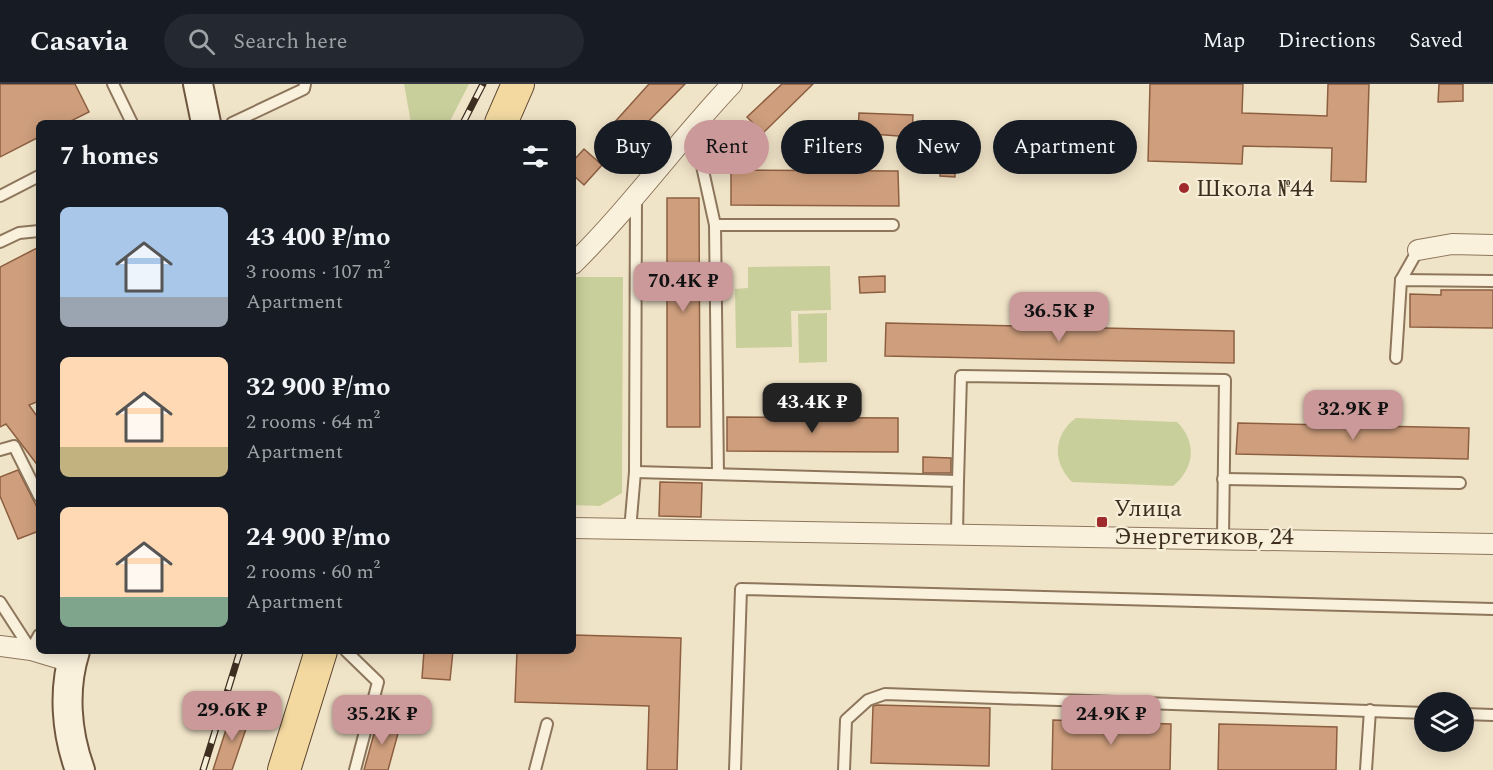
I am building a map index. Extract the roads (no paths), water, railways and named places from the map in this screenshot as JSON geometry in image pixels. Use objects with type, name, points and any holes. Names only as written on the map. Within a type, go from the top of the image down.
[{"type":"main road","points":[[502,120],[518,84]]},
{"type":"main road","points":[[284,770],[320,654]]},
{"type":"street","points":[[198,84],[205,120]]},
{"type":"street","points":[[576,261],[595,242],[698,119],[732,84]]},
{"type":"street","points":[[1418,250],[1452,244],[1493,245]]},
{"type":"street","points":[[576,528],[1493,544]]},
{"type":"street","points":[[0,646],[35,643]]},
{"type":"street","points":[[73,656],[66,688],[70,727],[80,770]]},
{"type":"lane","points":[[113,84],[131,120]]},
{"type":"lane","points":[[238,120],[304,89],[305,84]]},
{"type":"lane","points":[[698,119],[699,157],[715,225],[718,474]]},
{"type":"lane","points":[[0,196],[36,178]]},
{"type":"lane","points":[[630,530],[634,472],[636,194]]},
{"type":"lane","points":[[715,225],[892,225]]},
{"type":"lane","points":[[0,242],[19,233],[36,231]]},
{"type":"lane","points":[[1396,357],[1401,280],[1418,250]]},
{"type":"lane","points":[[1401,280],[1493,281]]},
{"type":"lane","points":[[957,534],[961,376],[1225,380],[1223,539]]},
{"type":"lane","points":[[0,450],[14,446],[36,490]]},
{"type":"lane","points":[[634,472],[958,480]]},
{"type":"lane","points":[[1223,479],[1460,483]]},
{"type":"lane","points":[[735,770],[741,589],[1493,609]]},
{"type":"lane","points":[[0,602],[35,643]]},
{"type":"lane","points":[[348,654],[378,682],[355,770]]},
{"type":"lane","points":[[844,770],[846,720],[868,700],[885,694],[1414,712]]},
{"type":"lane","points":[[1366,770],[1370,710]]},
{"type":"lane","points":[[1474,714],[1493,715]]},
{"type":"lane","points":[[535,770],[547,724]]},
{"type":"railway","points":[[465,120],[483,84]]},
{"type":"railway","points":[[203,770],[239,654]]},
{"type":"place","name":"Школа №44","points":[[1184,188]]},
{"type":"place","name":"Улица Энергетиков, 24","points":[[1102,522]]}]
